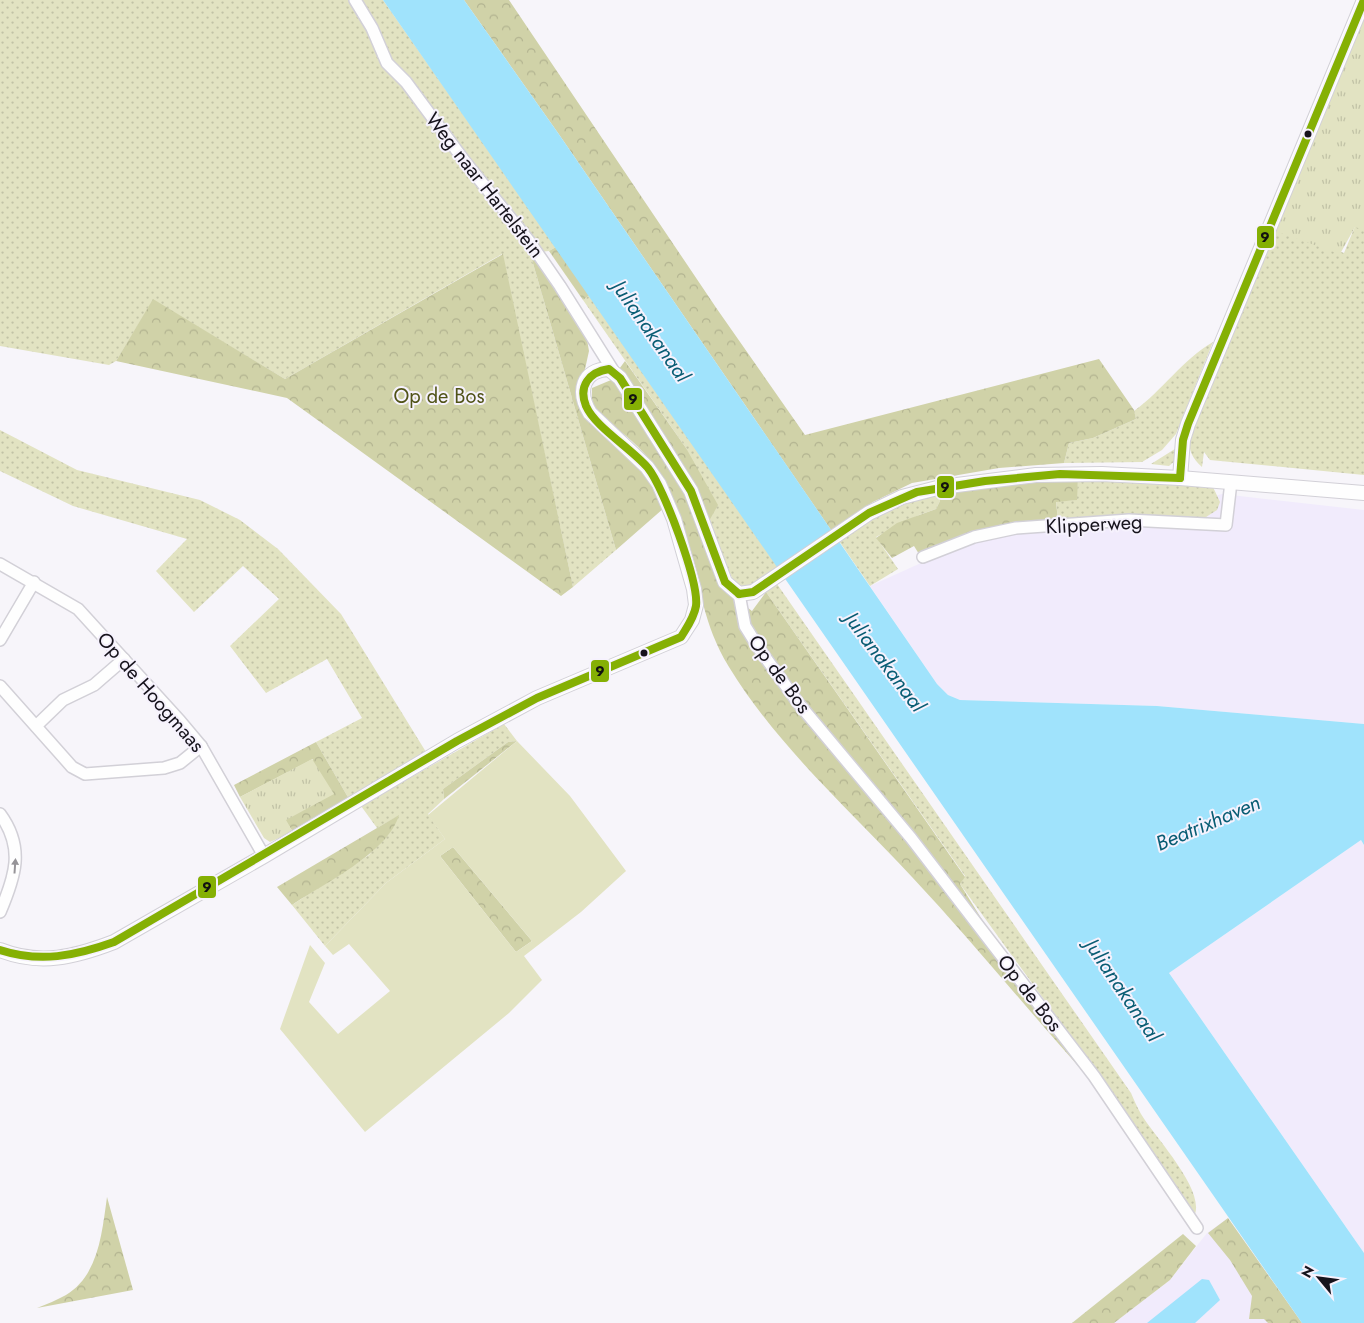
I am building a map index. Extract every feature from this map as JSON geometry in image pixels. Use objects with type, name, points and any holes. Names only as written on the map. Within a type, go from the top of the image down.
[{"type":"street","name":"Weg naar Hartelstein","points":[[355,0],[372,28],[387,63],[406,82],[466,163],[529,241],[560,286],[614,372]]},
{"type":"street","points":[[1180,478],[1183,440],[1188,424],[1364,0]]},
{"type":"street","points":[[0,950],[24,958],[54,960],[93,950],[114,942],[264,856],[457,740],[537,698],[627,658],[671,642],[681,636],[689,628],[695,610],[694,589],[674,519],[659,484],[647,466],[590,413],[584,404],[584,387],[586,380],[593,372],[609,369],[614,372],[691,491],[725,582],[739,594],[753,592],[869,513],[902,497],[941,487],[1060,474],[1180,478],[1364,493]]},
{"type":"street","name":"Klipperweg","points":[[923,557],[974,537],[1016,528],[1129,520],[1226,525],[1232,482]]},
{"type":"street","name":"Op de Hoogmaas","points":[[0,564],[78,609],[124,659],[201,746],[264,856]]},
{"type":"street","points":[[0,640],[34,582]]},
{"type":"street","name":"Op de Bos","points":[[739,594],[745,626],[799,704],[911,838],[1094,1076],[1197,1228]]},
{"type":"street","points":[[36,726],[63,700],[94,685],[124,659]]},
{"type":"street","points":[[0,686],[72,767],[85,774],[164,768],[180,763],[201,746]]},
{"type":"street","points":[[0,814],[13,840],[16,860],[13,881],[0,912]]},
{"type":"shaded area","points":[[1222,494],[1364,510],[1364,724],[1157,706],[960,700],[948,695],[937,684],[870,586],[972,540],[1194,502]]},
{"type":"shaded area","points":[[1361,840],[1364,845],[1364,1253],[1169,973]]},
{"type":"shaded area","points":[[1228,1218],[1302,1323],[1114,1323],[1170,1280],[1207,1233]]},
{"type":"green space","points":[[0,0],[383,0],[556,247],[549,251],[530,253],[616,550],[573,587],[502,254],[285,379],[153,300],[116,361],[109,365],[0,346]]},
{"type":"green space","points":[[464,0],[509,0],[717,309],[805,435],[1099,359],[1134,410],[1136,419],[1093,438],[1069,443],[1064,463],[999,468],[912,483],[873,502],[831,530],[558,133]]},
{"type":"green space","points":[[1364,3],[1364,230],[1355,227],[1340,254],[1272,230]]},
{"type":"green space","points":[[1358,219],[1364,222],[1364,475],[1210,460],[1204,452],[1202,467],[1192,454],[1189,438],[1273,226],[1344,253]]},
{"type":"green space","points":[[556,247],[590,295],[583,300],[549,251]]},
{"type":"green space","points":[[530,253],[586,334],[589,351],[580,392],[649,478],[664,508],[616,550]]},
{"type":"green space","name":"Op de Bos","points":[[503,254],[573,587],[561,596],[287,398],[116,361],[153,299],[285,379]]},
{"type":"green space","points":[[590,295],[778,567],[746,589],[734,581],[725,565],[686,448],[583,300]]},
{"type":"green space","points":[[1213,342],[1176,434],[1162,450],[1142,462],[1064,463],[1069,443],[1093,438],[1136,419],[1134,411],[1192,357]]},
{"type":"green space","points":[[625,361],[686,448],[718,505],[709,521],[721,587],[752,611],[766,592],[965,877],[960,884],[1030,997],[1079,1067],[934,900],[792,751],[748,696],[729,667],[713,635],[686,534],[666,487],[654,465],[644,453],[603,418],[593,404],[592,388],[611,380]]},
{"type":"green space","points":[[0,430],[77,470],[200,500],[240,520],[278,549],[341,614],[426,752],[349,799],[316,742],[362,718],[327,659],[266,693],[230,646],[279,599],[243,566],[194,612],[156,571],[187,539],[73,506],[0,471]]},
{"type":"green space","points":[[1178,447],[1176,460],[1169,466],[1151,464]]},
{"type":"green space","points":[[1078,478],[1213,487],[1220,502],[1217,510],[1206,517],[1058,520],[1056,501],[1076,500]]},
{"type":"green space","points":[[1078,478],[1077,500],[1056,502],[1058,520],[974,532],[919,554],[914,546],[892,558],[876,538],[897,523],[936,509],[940,501],[939,494],[1015,481]]},
{"type":"green space","points":[[939,494],[940,501],[936,509],[919,515],[876,537],[898,569],[870,586],[839,541],[886,512],[925,497]]},
{"type":"green space","points":[[777,584],[1131,1093],[1147,1124],[1176,1162],[1192,1190],[1196,1203],[1195,1214],[1074,1041],[960,884],[965,876],[766,592]]},
{"type":"green space","points":[[504,724],[517,741],[508,742],[443,789],[444,799],[428,814],[445,839],[386,883],[325,946],[292,905],[369,855],[398,816],[377,828],[361,806]]},
{"type":"green space","points":[[517,741],[444,799],[443,789],[508,742]]},
{"type":"green space","points":[[517,741],[570,796],[626,871],[581,912],[524,956],[542,980],[509,1013],[365,1132],[280,1029],[310,945],[325,963],[309,1002],[338,1034],[390,991],[349,944],[333,955],[325,946],[386,883],[445,839],[428,815]],"holes":[[[453,847],[532,941],[516,952],[440,856]]]},
{"type":"green space","points":[[316,742],[349,799],[293,832],[285,820],[313,759],[240,797],[234,785]]},
{"type":"green space","points":[[312,759],[334,794],[286,820],[293,832],[270,842],[264,838],[240,797]]},
{"type":"green space","points":[[399,815],[393,829],[368,855],[292,905],[277,887]]},
{"type":"green space","points":[[453,847],[532,941],[516,952],[440,856]]},
{"type":"green space","points":[[107,1197],[133,1290],[37,1308],[66,1295],[86,1276],[101,1238]]},
{"type":"green space","points":[[1228,1218],[1302,1323],[1268,1323],[1264,1319],[1249,1319],[1252,1296],[1230,1260],[1208,1233]]},
{"type":"green space","points":[[1183,1234],[1196,1246],[1170,1280],[1114,1323],[1072,1323]]},
{"type":"water","points":[[383,0],[464,0],[558,133],[937,684],[948,695],[960,700],[1157,706],[1364,724],[1364,845],[1361,840],[1169,973],[1364,1253],[1364,1323],[1302,1323]]},
{"type":"water","points":[[1202,1279],[1209,1280],[1220,1300],[1195,1323],[1147,1323]]},
{"type":"transit line","name":"9","points":[[1180,478],[1183,440],[1188,424],[1364,0]]},
{"type":"transit line","name":"9","points":[[0,950],[15,954],[43,957],[71,954],[114,942],[457,741],[537,698],[681,637],[692,618],[696,606],[692,577],[686,557],[663,495],[648,468],[605,430],[586,406],[583,392],[584,386],[596,373],[609,369],[620,378],[691,491],[725,582],[739,594]]},
{"type":"transit line","name":"9","points":[[739,594],[753,592],[869,513],[917,492],[985,481],[1060,474],[1180,478]]},
{"type":"water label","name":"Julianakanaal","points":[[651,331]]},
{"type":"water label","name":"Julianakanaal","points":[[885,662]]},
{"type":"water label","name":"Beatrixhaven","points":[[1208,823]]},
{"type":"water label","name":"Julianakanaal","points":[[1123,990]]}]
